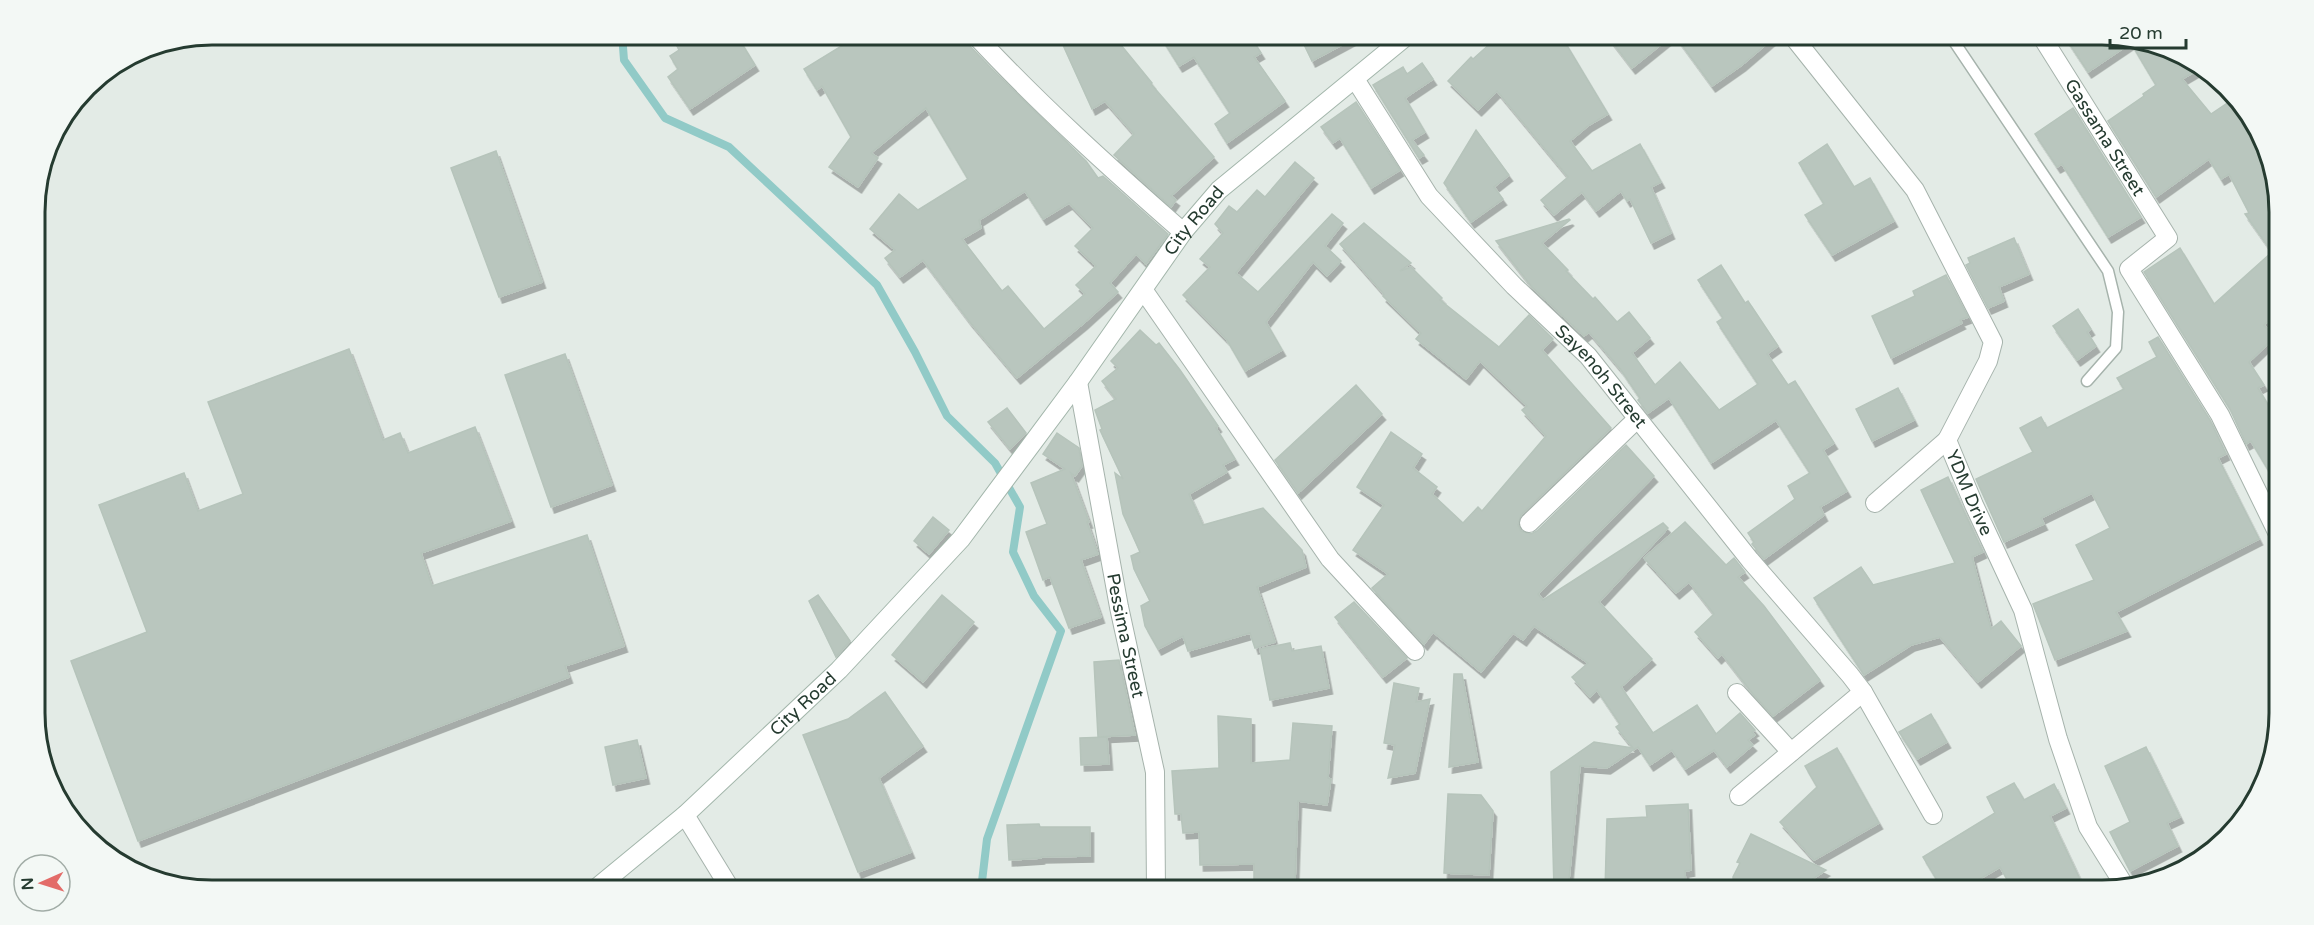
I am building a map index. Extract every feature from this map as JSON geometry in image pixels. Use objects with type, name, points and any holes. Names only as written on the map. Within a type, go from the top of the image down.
[{"type":"street","points":[[984,45],[1007,70],[1116,173],[1183,232]]},
{"type":"street","name":"City Road","points":[[606,880],[685,815],[839,670],[961,539],[1144,291],[1183,232],[1220,190],[1396,45]]},
{"type":"street","name":"YDM Drive","points":[[1800,45],[1915,190],[1994,342],[1988,361],[1947,440],[1974,505],[2023,610],[2058,740],[2088,826],[2120,879]]},
{"type":"street","name":"Gassama Street","points":[[2047,45],[2168,238],[2129,269],[2220,415],[2269,515]]},
{"type":"street","name":"Sayenoh Street","points":[[1355,79],[1429,196],[1514,286],[1588,356],[1750,560],[1850,675],[1863,692],[1933,815]]},
{"type":"street","points":[[1144,291],[1329,559],[1414,651]]},
{"type":"street","name":"Pessima Street","points":[[1078,382],[1119,607],[1155,772],[1156,880]]},
{"type":"street","points":[[1529,523],[1637,419]]},
{"type":"street","points":[[1875,503],[1947,440]]},
{"type":"street","points":[[1739,796],[1863,692]]},
{"type":"street","points":[[1737,693],[1791,752]]},
{"type":"street","points":[[685,815],[725,880]]},
{"type":"lane","points":[[1956,45],[2108,271],[2118,312],[2116,348],[2087,381]]},
{"type":"building","points":[[676,45],[743,45],[755,65],[690,109],[668,77],[678,69],[670,56],[679,50]]},
{"type":"building","points":[[843,45],[969,45],[1086,161],[1098,178],[1103,176],[1168,234],[1146,264],[1136,254],[1110,283],[1118,292],[1017,378],[969,321],[923,260],[900,277],[885,258],[895,250],[870,229],[899,194],[918,210],[968,179],[926,108],[871,153],[878,158],[858,187],[829,167],[851,137],[822,86],[817,90],[804,69]],"holes":[[[1025,191],[1043,219],[1069,203],[1093,228],[1075,246],[1096,266],[1076,285],[1085,294],[1044,329],[1008,286],[1002,291],[962,239],[981,228],[979,220]]]},
{"type":"building","points":[[1063,45],[1121,45],[1151,84],[1214,157],[1171,196],[1176,200],[1171,207],[1114,155],[1134,134],[1105,101],[1092,109]]},
{"type":"building","points":[[1166,45],[1256,45],[1261,53],[1254,57],[1285,101],[1227,143],[1215,124],[1230,113],[1194,57],[1179,66]]},
{"type":"building","points":[[1304,45],[1342,45],[1312,61]]},
{"type":"building","points":[[1489,45],[1567,45],[1608,114],[1589,125],[1570,141],[1592,171],[1640,144],[1661,182],[1651,187],[1671,233],[1651,243],[1630,199],[1627,201],[1621,191],[1596,211],[1582,192],[1554,215],[1541,200],[1568,177],[1497,91],[1478,110],[1448,81],[1471,57],[1473,59]]},
{"type":"building","points":[[1614,45],[1660,45],[1632,68]]},
{"type":"building","points":[[1682,45],[1765,45],[1742,65],[1712,86]]},
{"type":"building","points":[[2070,45],[2126,46],[2088,72]]},
{"type":"building","points":[[2134,48],[2176,62],[2194,72],[2182,79],[2211,114],[2228,103],[2247,128],[2256,148],[2268,190],[2269,248],[2245,214],[2249,213],[2229,174],[2221,179],[2209,159],[2156,197],[2108,121],[2156,85]]},
{"type":"building","points":[[1422,63],[1433,79],[1405,98],[1425,132],[1412,140],[1424,155],[1419,158],[1373,85],[1403,67],[1407,74]]},
{"type":"building","points":[[1356,102],[1400,170],[1371,188],[1340,138],[1333,143],[1321,127]]},
{"type":"building","points":[[2073,108],[2141,217],[2108,237],[2062,164],[2057,167],[2035,134]]},
{"type":"building","points":[[1476,130],[1509,175],[1494,187],[1503,199],[1471,222],[1444,183]]},
{"type":"building","points":[[1827,144],[1854,187],[1870,178],[1894,221],[1832,255],[1805,215],[1824,204],[1799,163]]},
{"type":"building","points":[[496,151],[542,282],[499,297],[451,168]]},
{"type":"building","points":[[1295,162],[1314,178],[1236,273],[1258,292],[1332,214],[1343,223],[1325,246],[1341,261],[1327,276],[1313,262],[1266,322],[1282,350],[1245,371],[1227,340],[1183,295],[1210,267],[1200,259],[1223,233],[1215,224],[1229,206],[1237,212],[1257,190],[1265,197]]},
{"type":"building","points":[[1569,219],[1542,243],[1568,270],[1566,271],[1593,299],[1595,297],[1617,322],[1629,312],[1650,338],[1632,353],[1655,385],[1680,362],[1719,410],[1758,384],[1717,322],[1723,318],[1698,280],[1721,265],[1745,303],[1748,301],[1778,346],[1767,354],[1788,385],[1795,381],[1834,443],[1823,450],[1847,491],[1820,507],[1824,515],[1764,559],[1752,544],[1754,542],[1748,533],[1795,499],[1788,486],[1810,473],[1776,420],[1711,463],[1669,398],[1648,413],[1621,370],[1589,332],[1584,336],[1532,287],[1496,241]]},
{"type":"building","points":[[1364,223],[1411,263],[1400,271],[1411,267],[1442,298],[1440,300],[1499,347],[1529,315],[1553,339],[1542,350],[1611,428],[1521,515],[1518,525],[1521,531],[1531,534],[1537,531],[1626,445],[1654,476],[1538,594],[1543,600],[1663,523],[1668,528],[1599,602],[1652,659],[1621,687],[1653,733],[1697,705],[1716,734],[1740,713],[1755,730],[1752,732],[1755,735],[1748,740],[1753,745],[1727,767],[1714,750],[1685,769],[1672,750],[1650,765],[1638,747],[1607,768],[1580,766],[1569,880],[1554,880],[1551,772],[1594,742],[1633,748],[1616,727],[1620,724],[1597,690],[1590,697],[1572,677],[1588,663],[1534,626],[1523,640],[1513,633],[1481,672],[1433,632],[1424,644],[1372,588],[1388,574],[1353,550],[1384,505],[1357,487],[1391,432],[1422,454],[1413,468],[1437,487],[1432,494],[1463,523],[1478,507],[1482,511],[1546,436],[1522,410],[1527,406],[1480,361],[1466,379],[1416,339],[1421,333],[1383,296],[1384,294],[1340,244]]},
{"type":"building","points":[[2014,238],[2029,274],[1999,287],[2004,301],[1988,308],[1966,265],[1970,263],[1968,258]]},
{"type":"building","points":[[2180,248],[2214,304],[2269,255],[2269,320],[2264,325],[2269,330],[2269,343],[2249,362],[2264,385],[2258,388],[2269,406],[2269,471],[2251,441],[2246,444],[2230,409],[2144,272]]},
{"type":"building","points":[[1946,275],[1968,317],[1960,320],[1962,323],[1891,358],[1872,316],[1915,296],[1913,291]]},
{"type":"building","points":[[2078,309],[2091,329],[2087,332],[2096,346],[2077,360],[2053,326]]},
{"type":"building","points":[[1140,330],[1156,345],[1159,343],[1180,370],[1218,426],[1216,428],[1235,459],[1223,465],[1227,472],[1189,494],[1203,525],[1263,508],[1302,550],[1306,567],[1257,587],[1275,642],[1255,648],[1250,633],[1188,651],[1183,636],[1158,649],[1145,626],[1141,606],[1150,601],[1134,569],[1131,556],[1140,552],[1123,514],[1115,473],[1123,479],[1100,430],[1102,429],[1095,410],[1116,399],[1102,381],[1118,368],[1111,361]]},
{"type":"building","points":[[2158,337],[2210,420],[2226,454],[2218,458],[2259,539],[2116,612],[2127,631],[2055,660],[2033,604],[2094,580],[2076,545],[2110,528],[2092,493],[2041,518],[2044,524],[2004,542],[1976,479],[2033,452],[2020,428],[2041,417],[2047,428],[2124,389],[2117,378],[2157,357],[2149,342]]},
{"type":"building","points":[[349,349],[383,440],[400,433],[408,453],[475,427],[511,521],[421,553],[432,586],[587,535],[624,646],[565,666],[569,677],[138,841],[71,661],[147,632],[99,505],[184,473],[198,511],[243,494],[208,402]]},
{"type":"building","points":[[565,354],[612,485],[551,507],[505,375]]},
{"type":"building","points":[[1356,385],[1382,414],[1298,493],[1275,460]]},
{"type":"building","points":[[1898,388],[1914,420],[1872,441],[1856,409]]},
{"type":"building","points":[[1007,408],[1026,433],[1010,449],[988,422]]},
{"type":"building","points":[[1057,433],[1079,448],[1082,466],[1075,476],[1071,473],[1098,554],[1081,560],[1101,617],[1069,628],[1050,577],[1043,580],[1026,532],[1047,524],[1031,483],[1065,469],[1043,454]]},
{"type":"building","points":[[1948,477],[1983,552],[1972,557],[1991,629],[2001,621],[2021,646],[1978,682],[1940,637],[1911,645],[1864,675],[1814,598],[1861,567],[1873,585],[1955,563],[1921,490]]},
{"type":"building","points":[[933,517],[949,530],[929,554],[914,541]]},
{"type":"building","points":[[1685,522],[1726,565],[1734,558],[1745,572],[1738,577],[1764,606],[1820,680],[1773,716],[1722,654],[1718,658],[1695,632],[1714,614],[1689,582],[1676,593],[1644,558]]},
{"type":"building","points":[[818,595],[850,641],[836,657],[809,601]]},
{"type":"building","points":[[942,595],[974,622],[923,682],[892,655]]},
{"type":"building","points":[[1354,602],[1407,658],[1383,677],[1335,617]]},
{"type":"building","points":[[1290,643],[1292,651],[1321,646],[1329,688],[1270,700],[1260,649]]},
{"type":"building","points":[[1119,660],[1135,735],[1098,737],[1094,662]]},
{"type":"building","points":[[1454,674],[1462,674],[1478,762],[1449,767]]},
{"type":"building","points":[[1394,683],[1419,688],[1416,702],[1430,699],[1415,773],[1388,778],[1395,745],[1384,743]]},
{"type":"building","points":[[885,692],[923,746],[879,778],[911,852],[858,872],[803,735],[848,719]]},
{"type":"building","points":[[1931,714],[1947,742],[1917,759],[1899,732]]},
{"type":"building","points":[[1218,716],[1251,719],[1251,763],[1290,760],[1293,723],[1332,726],[1328,778],[1331,779],[1327,805],[1298,801],[1295,880],[1254,880],[1254,864],[1200,865],[1199,832],[1183,833],[1181,814],[1175,814],[1172,771],[1219,768]]},
{"type":"building","points":[[1107,737],[1109,764],[1081,765],[1080,738]]},
{"type":"building","points":[[637,740],[646,778],[613,785],[605,747]]},
{"type":"building","points":[[2146,747],[2180,817],[2167,823],[2178,846],[2130,871],[2110,832],[2130,822],[2105,766]]},
{"type":"building","points":[[1837,748],[1879,823],[1814,860],[1780,822],[1817,787],[1805,766]]},
{"type":"building","points":[[2014,783],[2024,800],[2054,784],[2066,808],[2050,816],[2080,880],[2007,880],[2000,867],[1978,880],[1937,880],[1923,857],[1995,813],[1987,797]]},
{"type":"building","points":[[1448,794],[1481,795],[1493,811],[1489,875],[1444,873]]},
{"type":"building","points":[[1688,804],[1691,870],[1685,871],[1685,880],[1605,880],[1607,819],[1647,817],[1646,806]]},
{"type":"building","points":[[1039,824],[1040,827],[1090,827],[1090,856],[1009,860],[1007,825]]},
{"type":"building","points":[[1751,834],[1826,870],[1811,880],[1733,880],[1740,863],[1737,862]]},
{"type":"waterway","points":[[623,45],[624,60],[665,118],[729,147],[877,285],[915,352],[947,416],[995,463],[1020,507],[1013,552],[1034,596],[1061,631],[987,839],[982,880]]}]
